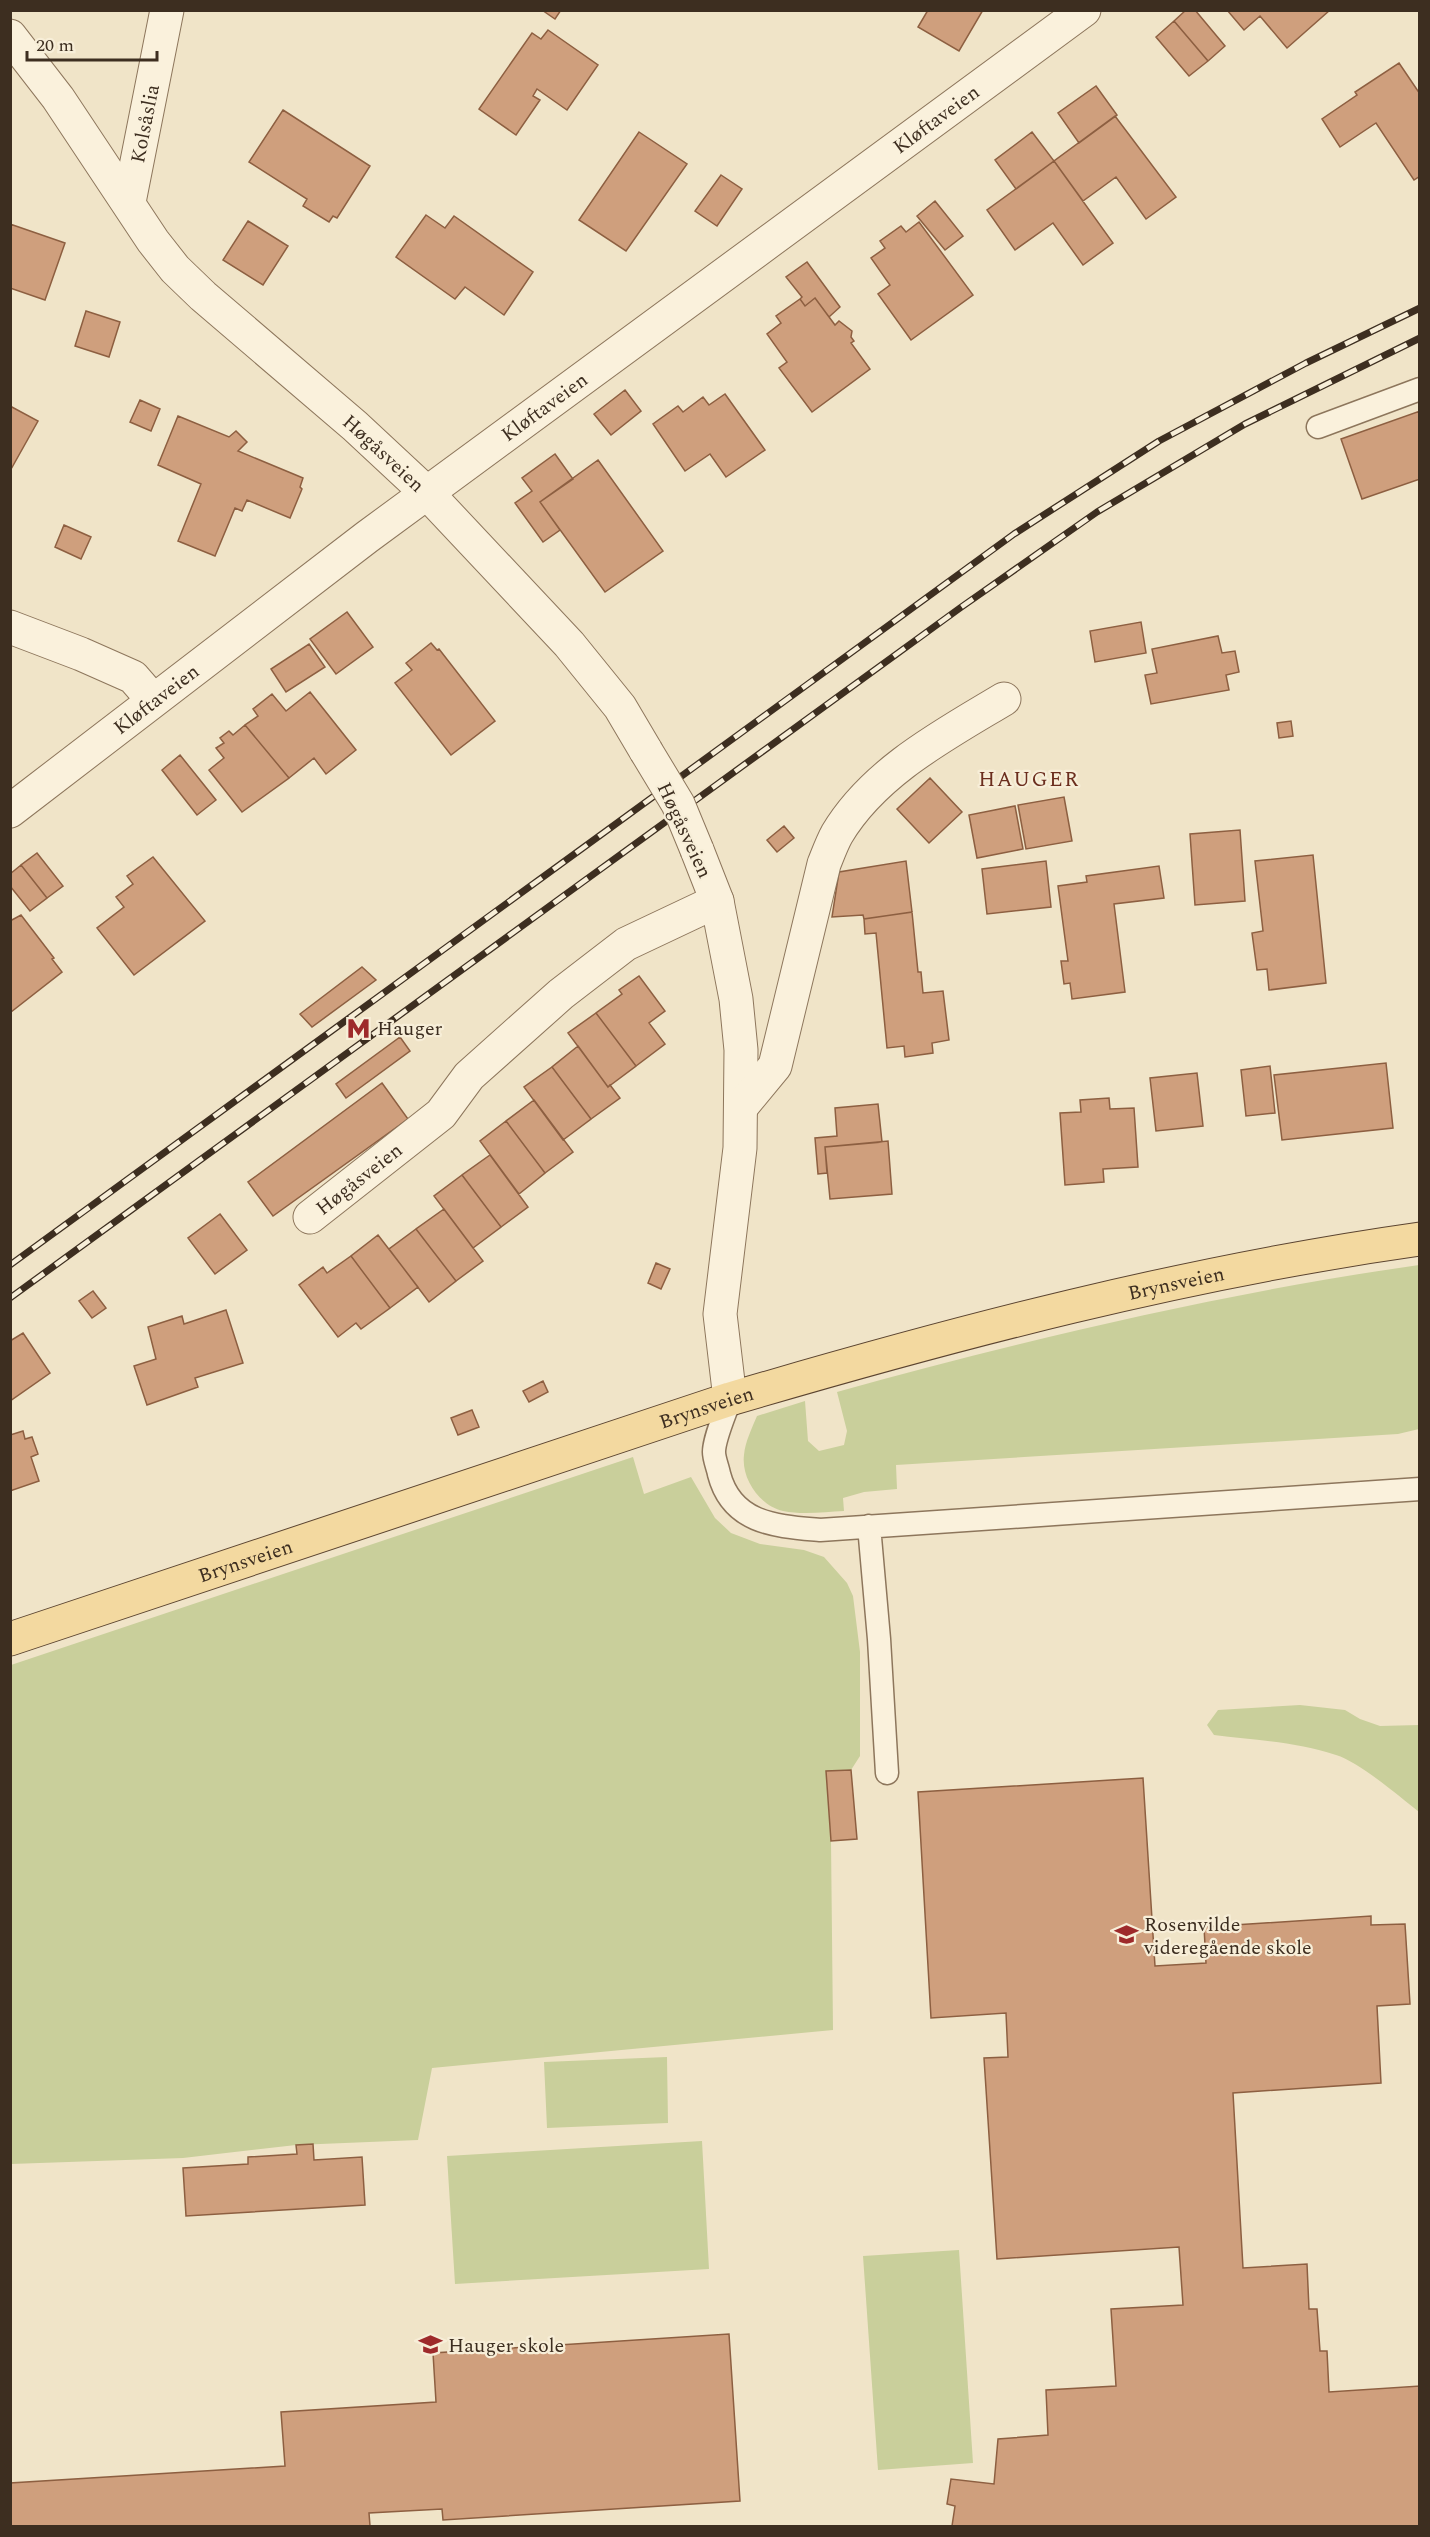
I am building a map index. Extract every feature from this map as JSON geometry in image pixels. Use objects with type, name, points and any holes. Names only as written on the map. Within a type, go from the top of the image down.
[{"type":"main road","name":"Brynsveien","points":[[10,1639],[730,1399],[981,1328],[1145,1289],[1349,1249],[1419,1239]]},
{"type":"street","name":"Kolsåslia","points":[[129,202],[166,10]]},
{"type":"street","name":"Kløftaveien","points":[[10,812],[153,700],[428,494],[1084,10]]},
{"type":"street","name":"Høgåsveien","points":[[10,36],[58,98],[153,241],[175,269],[203,296],[355,426],[428,494],[584,661],[620,707],[678,804],[717,902],[736,999],[742,1106],[735,1196],[723,1273],[720,1314],[730,1399]]},
{"type":"street","points":[[10,627],[133,677],[153,700]]},
{"type":"street","points":[[742,1106],[775,1066],[824,864],[838,834],[867,795],[913,756],[1004,699]]},
{"type":"street","name":"Høgåsveien","points":[[310,1217],[441,1114],[469,1076],[561,994],[626,944],[717,902]]},
{"type":"lane","points":[[1318,427],[1419,389]]},
{"type":"lane","points":[[730,1399],[714,1451],[724,1491],[733,1504],[747,1514],[776,1526],[820,1530],[1419,1489]]},
{"type":"lane","points":[[869,1526],[887,1773]]},
{"type":"green space","points":[[1419,1265],[1419,1429],[1398,1434],[896,1465],[897,1489],[864,1492],[843,1498],[844,1511],[806,1513],[775,1508],[767,1504],[754,1490],[746,1473],[745,1450],[757,1416],[805,1401],[808,1441],[819,1451],[844,1445],[847,1431],[837,1392],[1126,1319],[1272,1289]]},
{"type":"green space","points":[[633,1457],[644,1494],[691,1477],[715,1518],[731,1533],[760,1544],[804,1550],[824,1557],[847,1583],[853,1596],[860,1652],[860,1756],[851,1770],[826,1772],[831,1841],[833,2030],[432,2068],[418,2140],[296,2145],[183,2158],[11,2164],[11,1665]]},
{"type":"green space","points":[[1300,1705],[1345,1710],[1360,1719],[1380,1726],[1419,1725],[1419,1812],[1379,1780],[1336,1755],[1291,1744],[1214,1735],[1207,1725],[1218,1710]]},
{"type":"green space","points":[[667,2057],[668,2123],[547,2128],[544,2062]]},
{"type":"green space","points":[[702,2141],[709,2269],[455,2284],[447,2156]]},
{"type":"green space","points":[[959,2250],[973,2463],[878,2470],[863,2256]]},
{"type":"building","points":[[542,10],[561,10],[555,19]]},
{"type":"building","points":[[928,10],[983,10],[959,51],[918,27]]},
{"type":"building","points":[[1186,10],[1195,10],[1225,46],[1208,61],[1174,21]]},
{"type":"building","points":[[1227,10],[1330,10],[1287,48],[1260,16],[1244,30]]},
{"type":"building","points":[[1174,21],[1208,61],[1189,76],[1156,37]]},
{"type":"building","points":[[548,30],[598,65],[567,110],[537,89],[533,96],[540,100],[516,135],[479,109],[532,33],[541,39]]},
{"type":"building","points":[[1399,63],[1420,94],[1420,176],[1414,180],[1376,123],[1340,147],[1322,119],[1357,95],[1355,92]]},
{"type":"building","points":[[1096,86],[1117,115],[1079,143],[1058,113]]},
{"type":"building","points":[[283,110],[370,166],[337,218],[333,216],[329,222],[303,206],[307,199],[249,162]]},
{"type":"building","points":[[1115,116],[1176,197],[1146,219],[1116,177],[1083,201],[1054,161]]},
{"type":"building","points":[[639,132],[687,164],[626,251],[579,220]]},
{"type":"building","points":[[1032,132],[1054,161],[1016,189],[995,160]]},
{"type":"building","points":[[1054,161],[1113,243],[1083,265],[1053,223],[1015,250],[987,210]]},
{"type":"building","points":[[721,175],[742,189],[717,226],[695,211]]},
{"type":"building","points":[[935,201],[963,236],[945,250],[917,216]]},
{"type":"building","points":[[426,215],[445,228],[454,216],[533,272],[504,315],[465,287],[455,299],[396,257]]},
{"type":"building","points":[[248,221],[288,246],[263,285],[223,260]]},
{"type":"building","points":[[919,222],[973,295],[911,340],[878,294],[890,285],[871,258],[885,248],[880,241],[901,226],[906,232]]},
{"type":"building","points":[[10,224],[65,243],[45,300],[10,288]]},
{"type":"building","points":[[807,262],[840,307],[829,317],[815,298],[805,306],[800,299],[802,297],[786,277]]},
{"type":"building","points":[[815,298],[835,325],[839,321],[852,331],[851,337],[854,341],[851,343],[870,369],[812,412],[779,368],[787,362],[767,334],[781,323],[776,316],[800,299],[805,306]]},
{"type":"building","points":[[86,311],[120,322],[109,357],[75,346]]},
{"type":"building","points":[[625,390],[641,411],[611,435],[594,414]]},
{"type":"building","points":[[725,394],[765,450],[726,477],[710,454],[685,471],[653,424],[678,406],[683,412],[703,397],[709,405]]},
{"type":"building","points":[[140,400],[160,409],[151,431],[130,422]]},
{"type":"building","points":[[10,406],[38,421],[10,471]]},
{"type":"building","points":[[1420,411],[1420,479],[1362,499],[1341,439]]},
{"type":"building","points":[[178,416],[229,437],[236,431],[247,442],[238,451],[303,478],[300,487],[302,489],[290,518],[247,500],[242,511],[235,508],[215,556],[178,541],[201,484],[158,465]]},
{"type":"building","points":[[555,454],[573,479],[540,502],[560,530],[543,542],[515,503],[532,491],[522,478]]},
{"type":"building","points":[[598,460],[663,551],[605,592],[540,502]]},
{"type":"building","points":[[64,525],[91,537],[81,559],[55,547]]},
{"type":"building","points":[[347,612],[373,647],[336,674],[310,639]]},
{"type":"building","points":[[1141,622],[1146,653],[1095,662],[1090,631]]},
{"type":"building","points":[[1218,636],[1222,653],[1235,651],[1239,672],[1226,675],[1229,690],[1151,704],[1145,675],[1157,673],[1152,649]]},
{"type":"building","points":[[431,643],[437,650],[439,649],[495,721],[451,755],[395,683],[412,670],[406,663]]},
{"type":"building","points":[[309,644],[325,667],[286,692],[271,669]]},
{"type":"building","points":[[310,692],[356,750],[326,774],[314,758],[289,778],[245,725],[258,716],[253,709],[272,694],[286,711]]},
{"type":"building","points":[[1291,721],[1293,736],[1279,738],[1277,723]]},
{"type":"building","points":[[245,725],[289,778],[242,812],[209,770],[224,758],[216,748],[224,743],[220,738],[229,731],[233,735]]},
{"type":"building","points":[[180,755],[216,800],[197,815],[162,770]]},
{"type":"building","points":[[930,778],[962,812],[929,843],[897,809]]},
{"type":"building","points":[[1064,797],[1072,841],[1026,849],[1018,805]]},
{"type":"building","points":[[1015,806],[1023,849],[977,858],[969,815]]},
{"type":"building","points":[[784,826],[794,838],[777,852],[767,840]]},
{"type":"building","points":[[1240,830],[1245,901],[1195,905],[1190,834]]},
{"type":"building","points":[[37,853],[63,886],[47,898],[21,865]]},
{"type":"building","points":[[1313,855],[1326,983],[1269,990],[1267,969],[1257,970],[1252,933],[1263,931],[1255,861]]},
{"type":"building","points":[[153,857],[205,921],[134,975],[97,928],[124,907],[116,897],[133,884],[127,876]]},
{"type":"building","points":[[906,861],[912,912],[864,919],[863,915],[832,917],[839,872]]},
{"type":"building","points":[[1046,861],[1051,907],[987,914],[982,869]]},
{"type":"building","points":[[21,865],[47,898],[30,911],[10,886],[10,874]]},
{"type":"building","points":[[1159,866],[1164,898],[1114,904],[1125,992],[1072,999],[1070,983],[1064,984],[1061,961],[1068,961],[1058,886],[1087,882],[1086,876]]},
{"type":"building","points":[[912,912],[918,972],[921,972],[923,993],[943,991],[949,1040],[932,1043],[933,1053],[905,1057],[904,1046],[887,1048],[876,933],[865,934],[864,919]]},
{"type":"building","points":[[21,915],[62,972],[11,1012],[10,921]]},
{"type":"building","points":[[362,967],[376,980],[312,1027],[300,1014]]},
{"type":"building","points":[[639,976],[665,1011],[649,1023],[665,1044],[636,1066],[596,1013],[622,994],[619,990]]},
{"type":"building","points":[[596,1013],[636,1066],[608,1087],[568,1033]]},
{"type":"building","points":[[400,1037],[410,1051],[346,1098],[336,1084]]},
{"type":"building","points":[[578,1046],[608,1087],[610,1085],[620,1098],[591,1119],[552,1067]]},
{"type":"building","points":[[1386,1063],[1393,1128],[1282,1140],[1274,1075]]},
{"type":"building","points":[[1270,1066],[1275,1113],[1246,1116],[1241,1070]]},
{"type":"building","points":[[552,1067],[591,1119],[563,1140],[524,1087]]},
{"type":"building","points":[[1197,1073],[1203,1126],[1156,1131],[1150,1078]]},
{"type":"building","points":[[382,1083],[408,1119],[273,1216],[248,1182]]},
{"type":"building","points":[[1109,1098],[1110,1109],[1134,1108],[1138,1167],[1103,1169],[1104,1182],[1065,1185],[1060,1113],[1081,1112],[1080,1100]]},
{"type":"building","points":[[534,1100],[573,1152],[545,1173],[506,1121]]},
{"type":"building","points":[[878,1104],[882,1142],[825,1147],[827,1173],[818,1174],[815,1138],[837,1136],[835,1108]]},
{"type":"building","points":[[506,1121],[545,1173],[519,1194],[480,1141]]},
{"type":"building","points":[[888,1141],[892,1194],[830,1199],[825,1147]]},
{"type":"building","points":[[490,1155],[528,1207],[501,1227],[462,1175]]},
{"type":"building","points":[[462,1175],[501,1227],[473,1248],[434,1196]]},
{"type":"building","points":[[444,1209],[483,1261],[456,1281],[416,1229]]},
{"type":"building","points":[[220,1214],[247,1250],[215,1274],[188,1238]]},
{"type":"building","points":[[416,1229],[456,1281],[429,1302],[389,1249]]},
{"type":"building","points":[[378,1235],[418,1287],[390,1308],[351,1256]]},
{"type":"building","points":[[351,1256],[390,1308],[361,1329],[356,1323],[338,1337],[299,1285],[323,1267],[327,1273]]},
{"type":"building","points":[[656,1263],[670,1269],[661,1289],[648,1283]]},
{"type":"building","points":[[93,1291],[106,1308],[92,1318],[79,1301]]},
{"type":"building","points":[[226,1310],[243,1363],[195,1378],[198,1387],[147,1405],[134,1366],[156,1359],[148,1327],[182,1316],[184,1324]]},
{"type":"building","points":[[23,1333],[50,1373],[10,1401],[10,1341]]},
{"type":"building","points":[[543,1381],[548,1392],[529,1402],[523,1391]]},
{"type":"building","points":[[472,1410],[479,1427],[458,1435],[451,1418]]},
{"type":"building","points":[[23,1431],[25,1439],[32,1437],[38,1454],[31,1457],[39,1481],[10,1491],[10,1435]]},
{"type":"building","points":[[851,1770],[857,1839],[831,1841],[826,1771]]},
{"type":"building","points":[[1143,1778],[1155,1966],[1206,1963],[1204,1927],[1371,1916],[1371,1925],[1405,1924],[1410,2004],[1377,2006],[1381,2083],[1233,2093],[1243,2268],[1307,2264],[1309,2309],[1317,2309],[1320,2351],[1327,2351],[1329,2392],[1420,2386],[1420,2526],[952,2526],[955,2506],[947,2504],[951,2479],[994,2484],[998,2439],[1048,2435],[1046,2390],[1116,2386],[1111,2309],[1183,2305],[1179,2247],[997,2259],[984,2058],[1008,2057],[1006,2013],[931,2018],[918,1792]]},
{"type":"building","points":[[313,2144],[314,2160],[362,2157],[365,2205],[186,2216],[183,2168],[248,2164],[248,2157],[297,2154],[296,2145]]},
{"type":"building","points":[[729,2334],[740,2501],[443,2520],[442,2509],[369,2513],[370,2526],[10,2526],[10,2483],[285,2466],[281,2412],[436,2402],[433,2353]]},
{"type":"railway","points":[[10,1265],[1014,534],[1159,441],[1306,363],[1420,308]]},
{"type":"railway","points":[[10,1298],[960,608],[1097,512],[1245,424],[1420,338]]},
{"type":"place","name":"Hauger","points":[[359,1028]]},
{"type":"place","name":"Rosenvilde videregående skole","points":[[1126,1935]]},
{"type":"place","name":"Hauger skole","points":[[430,2345]]},
{"type":"district","name":"HAUGER","points":[[1029,779]]}]
